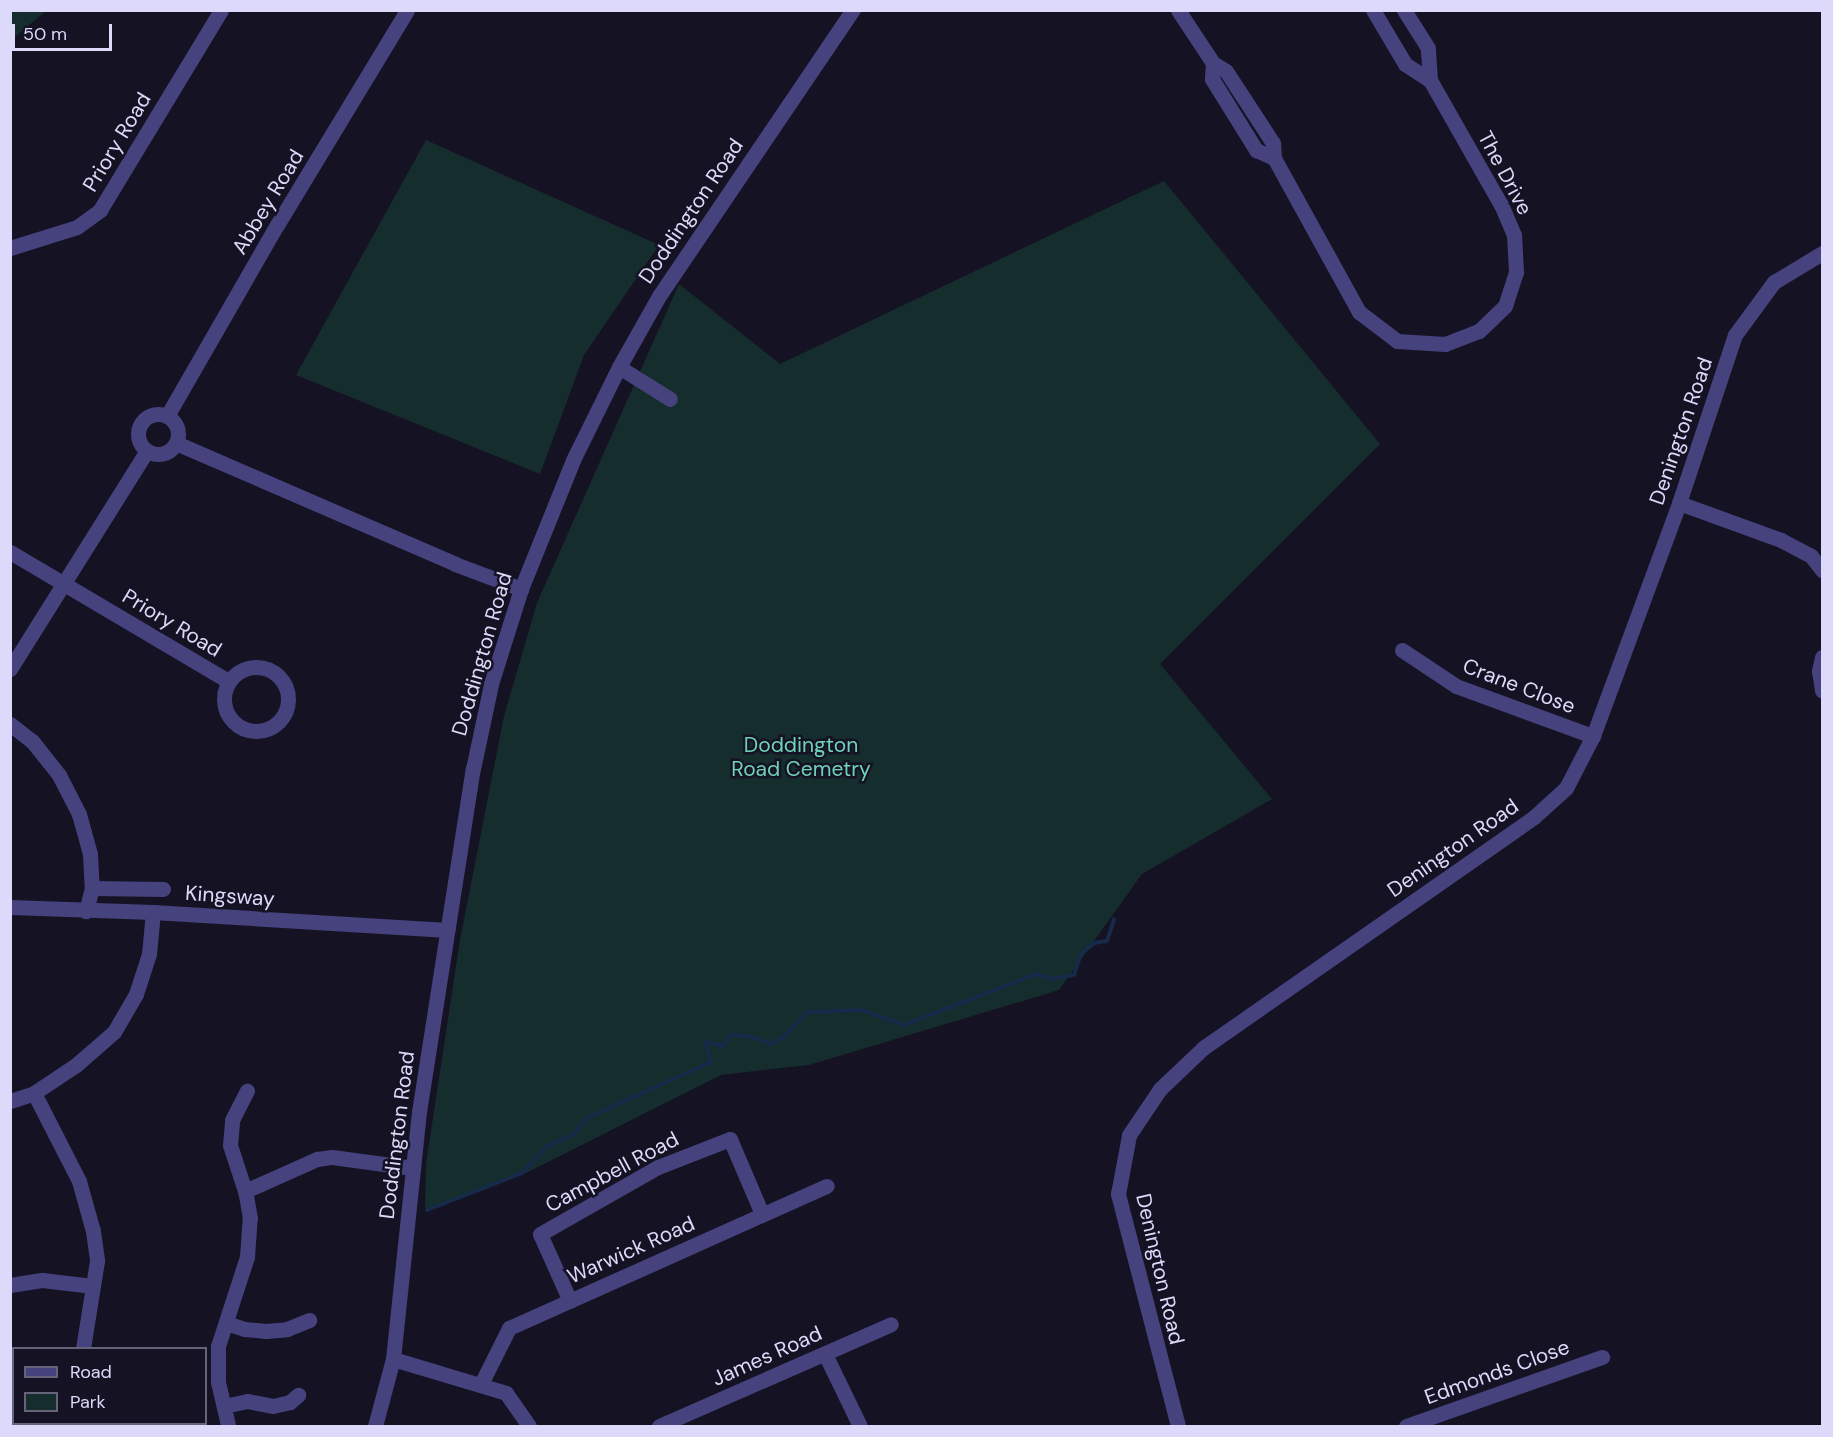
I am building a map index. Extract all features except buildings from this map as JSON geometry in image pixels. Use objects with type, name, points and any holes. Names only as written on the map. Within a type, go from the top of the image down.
[{"type":"street","name":"Priory Road","points":[[10,248],[77,227],[100,210],[221,10]]},
{"type":"street","name":"Abbey Road","points":[[168,416],[278,225],[407,10]]},
{"type":"street","name":"Doddington Road","points":[[375,1426],[393,1359],[413,1168],[447,930],[486,705],[521,589],[573,460],[619,367],[671,277],[853,10]]},
{"type":"street","name":"The Drive","points":[[1178,10],[1213,63],[1226,71],[1273,143],[1274,158],[1359,312],[1396,341],[1444,344],[1479,331],[1505,306],[1516,272],[1514,235],[1501,205],[1430,80],[1428,48],[1404,10]]},
{"type":"street","name":"The Drive","points":[[1373,10],[1405,64],[1430,80]]},
{"type":"street","name":"Denington Road","points":[[1178,1426],[1118,1194],[1129,1136],[1160,1089],[1203,1048],[1534,818],[1566,788],[1593,736],[1679,503],[1735,335],[1774,282],[1822,253]]},
{"type":"street","points":[[619,367],[670,399]]},
{"type":"street","points":[[150,415],[168,416],[177,428],[176,443],[170,450],[161,454],[147,451],[139,441],[141,424],[150,415]]},
{"type":"street","points":[[176,443],[455,564],[521,589]]},
{"type":"street","points":[[10,669],[147,451]]},
{"type":"street","points":[[1679,503],[1781,540],[1811,556],[1822,570]]},
{"type":"street","name":"Priory Road","points":[[10,552],[228,681]]},
{"type":"street","name":"Crane Close","points":[[1402,650],[1456,686],[1593,736]]},
{"type":"street","points":[[1822,657],[1819,671],[1822,691]]},
{"type":"street","name":"Priory Road","points":[[249,666],[275,671],[289,691],[286,713],[271,728],[246,730],[230,718],[223,701],[228,681],[249,666]]},
{"type":"street","points":[[10,724],[32,741],[59,775],[79,814],[90,854],[92,888],[86,911]]},
{"type":"street","points":[[92,888],[163,890]]},
{"type":"street","name":"Kingsway","points":[[10,907],[153,912],[447,930]]},
{"type":"street","points":[[10,1101],[34,1093],[76,1065],[114,1032],[136,994],[149,954],[153,912]]},
{"type":"street","points":[[228,1425],[224,1406],[212,1383],[218,1346],[248,1257],[250,1218],[245,1191],[230,1145],[232,1120],[247,1091]]},
{"type":"street","points":[[34,1093],[79,1181],[93,1232],[97,1261],[83,1347]]},
{"type":"street","name":"Campbell Road","points":[[570,1301],[540,1234],[658,1167],[730,1139],[762,1214]]},
{"type":"street","points":[[245,1191],[317,1159],[332,1157],[413,1168]]},
{"type":"street","name":"Warwick Road","points":[[481,1384],[509,1328],[827,1186]]},
{"type":"street","points":[[10,1285],[42,1280],[93,1286]]},
{"type":"street","points":[[226,1323],[244,1329],[266,1331],[286,1329],[309,1320]]},
{"type":"street","name":"James Road","points":[[659,1426],[891,1324]]},
{"type":"street","points":[[825,1354],[860,1426]]},
{"type":"street","name":"Edmonds Close","points":[[1406,1426],[1602,1357]]},
{"type":"street","points":[[393,1359],[506,1393],[529,1426]]},
{"type":"street","points":[[224,1406],[247,1401],[273,1406],[290,1402],[298,1395]]},
{"type":"green space","points":[[11,10],[46,10],[46,11],[11,40]]},
{"type":"green space","points":[[426,140],[659,245],[584,355],[540,474],[296,375]]},
{"type":"green space","name":"Doddington Road Cemetry","points":[[1164,181],[1380,444],[1160,664],[1272,799],[1142,874],[1059,990],[809,1065],[721,1075],[526,1173],[427,1210],[428,1207],[425,1208],[426,1164],[460,940],[504,716],[537,603],[679,284],[780,364]]},
{"type":"waterway","points":[[427,1210],[522,1173],[547,1146],[573,1135],[587,1118],[711,1062],[705,1042],[724,1046],[731,1035],[752,1037],[771,1044],[784,1037],[807,1012],[862,1010],[904,1025],[1036,974],[1053,979],[1074,975],[1081,954],[1094,943],[1107,941],[1114,919]]}]
